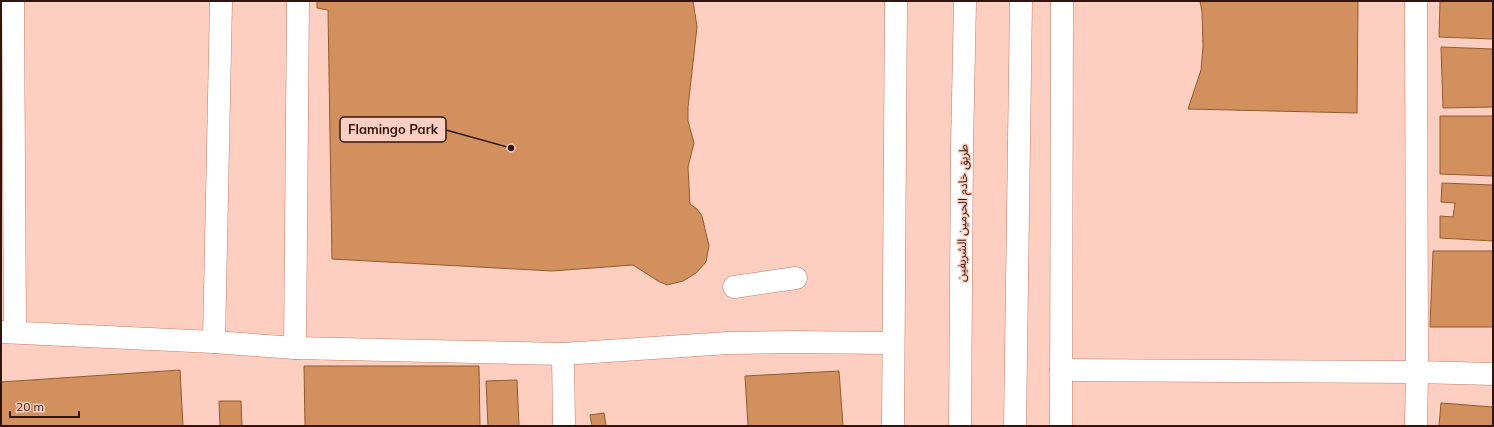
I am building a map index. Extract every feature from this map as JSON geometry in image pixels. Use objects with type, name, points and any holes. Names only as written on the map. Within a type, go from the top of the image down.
[{"type":"main road","points":[[13,1],[7,163],[8,332],[214,342],[295,348],[563,354],[728,343],[893,343]]},
{"type":"main road","points":[[214,342],[221,1]]},
{"type":"main road","points":[[295,348],[298,1]]},
{"type":"main road","points":[[893,426],[896,1]]},
{"type":"main road","name":"طريق خادم الحرمين الشريفين","points":[[960,426],[962,147],[966,1]]},
{"type":"main road","points":[[1015,426],[1021,1]]},
{"type":"main road","points":[[1060,426],[1062,1]]},
{"type":"main road","points":[[1416,1],[1416,426]]},
{"type":"main road","points":[[734,287],[796,278]]},
{"type":"main road","points":[[563,354],[564,426]]},
{"type":"main road","points":[[1061,370],[1417,372],[1493,374]]},
{"type":"building","points":[[317,1],[693,1],[697,27],[688,107],[688,121],[694,143],[688,167],[690,204],[697,209],[702,216],[709,246],[706,262],[696,273],[683,281],[667,285],[633,265],[552,271],[332,259],[328,10],[317,8]]},
{"type":"building","points":[[1200,1],[1358,1],[1357,113],[1188,109],[1201,70],[1203,46],[1202,12]]},
{"type":"building","points":[[1440,1],[1493,1],[1493,39],[1439,37]]},
{"type":"building","points":[[1441,47],[1493,49],[1493,107],[1443,108]]},
{"type":"building","points":[[1440,116],[1493,116],[1493,176],[1440,174]]},
{"type":"building","points":[[1442,183],[1493,185],[1493,241],[1440,238],[1440,216],[1453,217],[1455,203],[1441,202]]},
{"type":"building","points":[[1433,251],[1493,251],[1493,327],[1430,327]]},
{"type":"building","points":[[304,366],[479,366],[480,426],[305,426]]},
{"type":"building","points":[[180,370],[183,426],[1,426],[1,382]]},
{"type":"building","points":[[839,371],[843,426],[748,426],[745,376]]},
{"type":"building","points":[[517,380],[519,426],[488,426],[486,381]]},
{"type":"building","points":[[219,401],[241,401],[242,426],[220,426]]},
{"type":"building","points":[[1441,403],[1493,407],[1493,426],[1439,426]]},
{"type":"building","points":[[604,413],[606,426],[592,426],[590,415]]},
{"type":"place","name":"Flamingo Park","points":[[511,148]]}]
